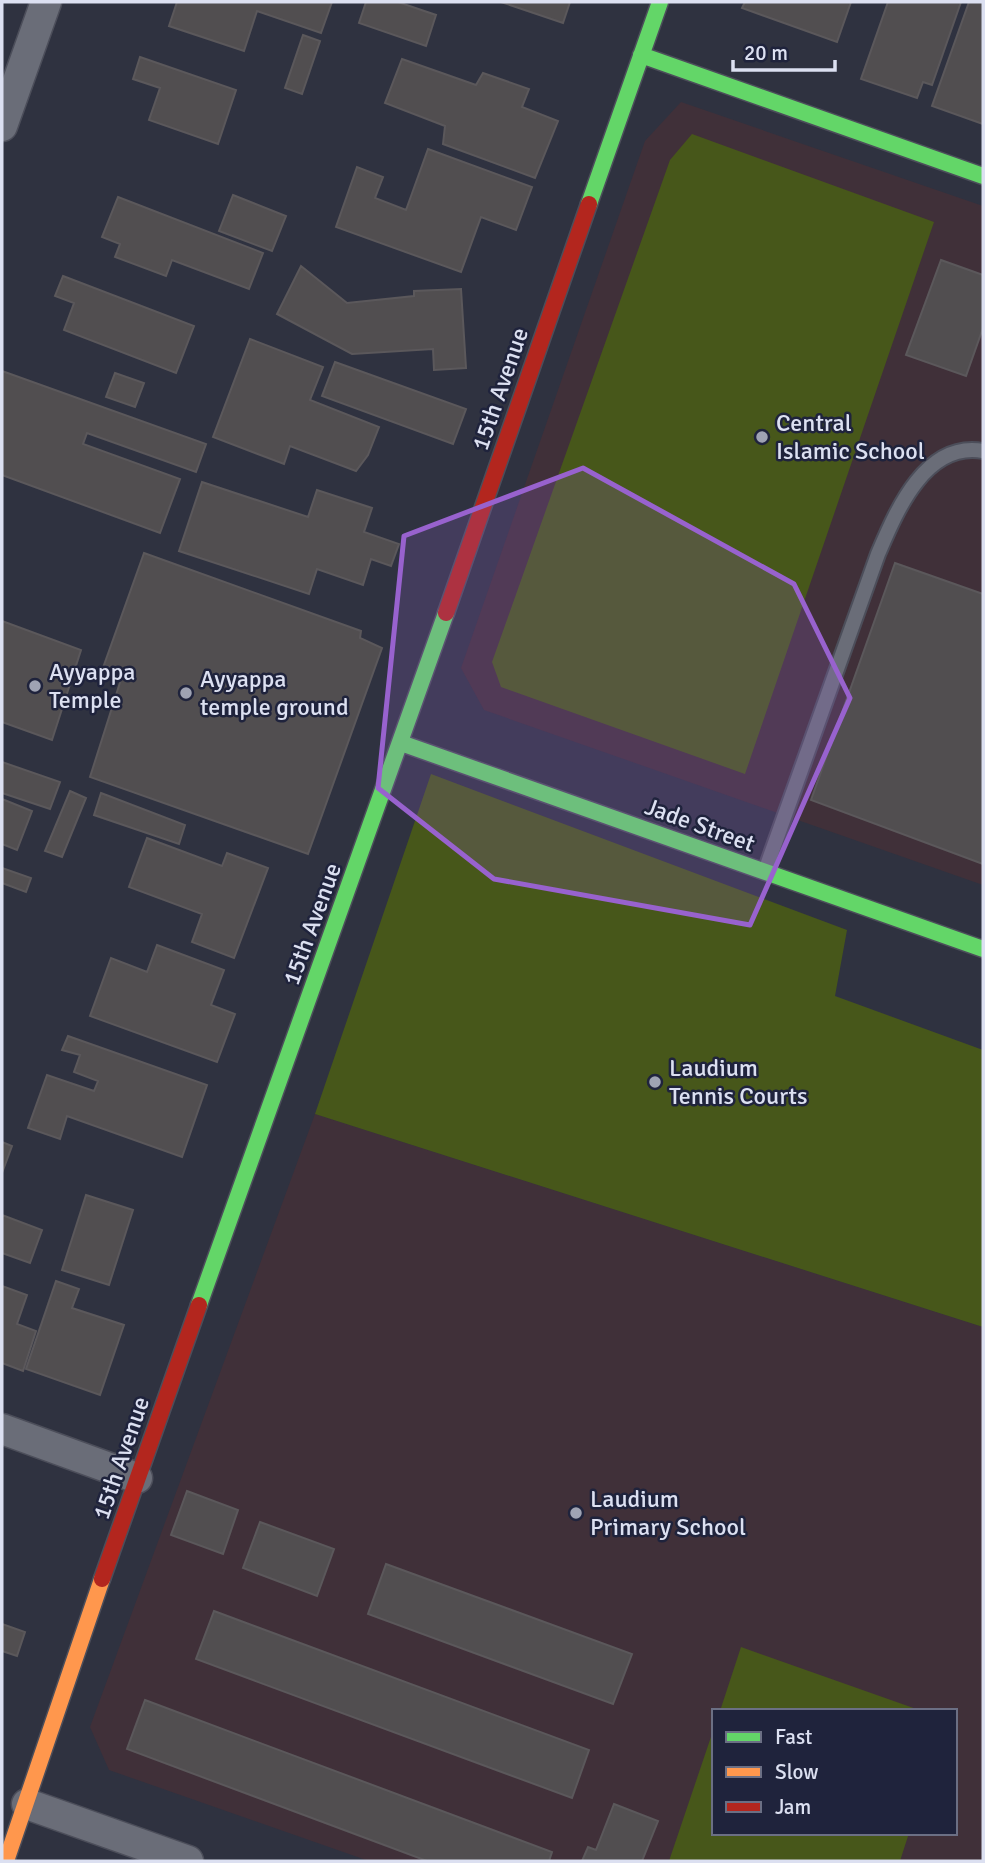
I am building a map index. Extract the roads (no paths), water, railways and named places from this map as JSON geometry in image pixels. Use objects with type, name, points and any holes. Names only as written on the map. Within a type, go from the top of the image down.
[{"type":"street","points":[[2,126],[46,2]]},
{"type":"street","name":"15th Avenue","points":[[6,1861],[137,1478],[401,743],[660,2]]},
{"type":"street","points":[[641,55],[983,176]]},
{"type":"street","name":"Jade Street","points":[[401,743],[983,949]]},
{"type":"street","points":[[2,1429],[137,1478]]},
{"type":"street","points":[[27,1804],[188,1861]]},
{"type":"lane","points":[[765,872],[878,554],[899,503],[932,464],[971,449],[983,451]]},
{"type":"place","name":"Central Islamic School","points":[[762,437]]},
{"type":"place","name":"Ayyappa Temple","points":[[35,686]]},
{"type":"place","name":"Ayyappa temple ground","points":[[186,693]]},
{"type":"place","name":"Laudium Tennis Courts","points":[[655,1082]]},
{"type":"place","name":"Laudium Primary School","points":[[576,1513]]}]
